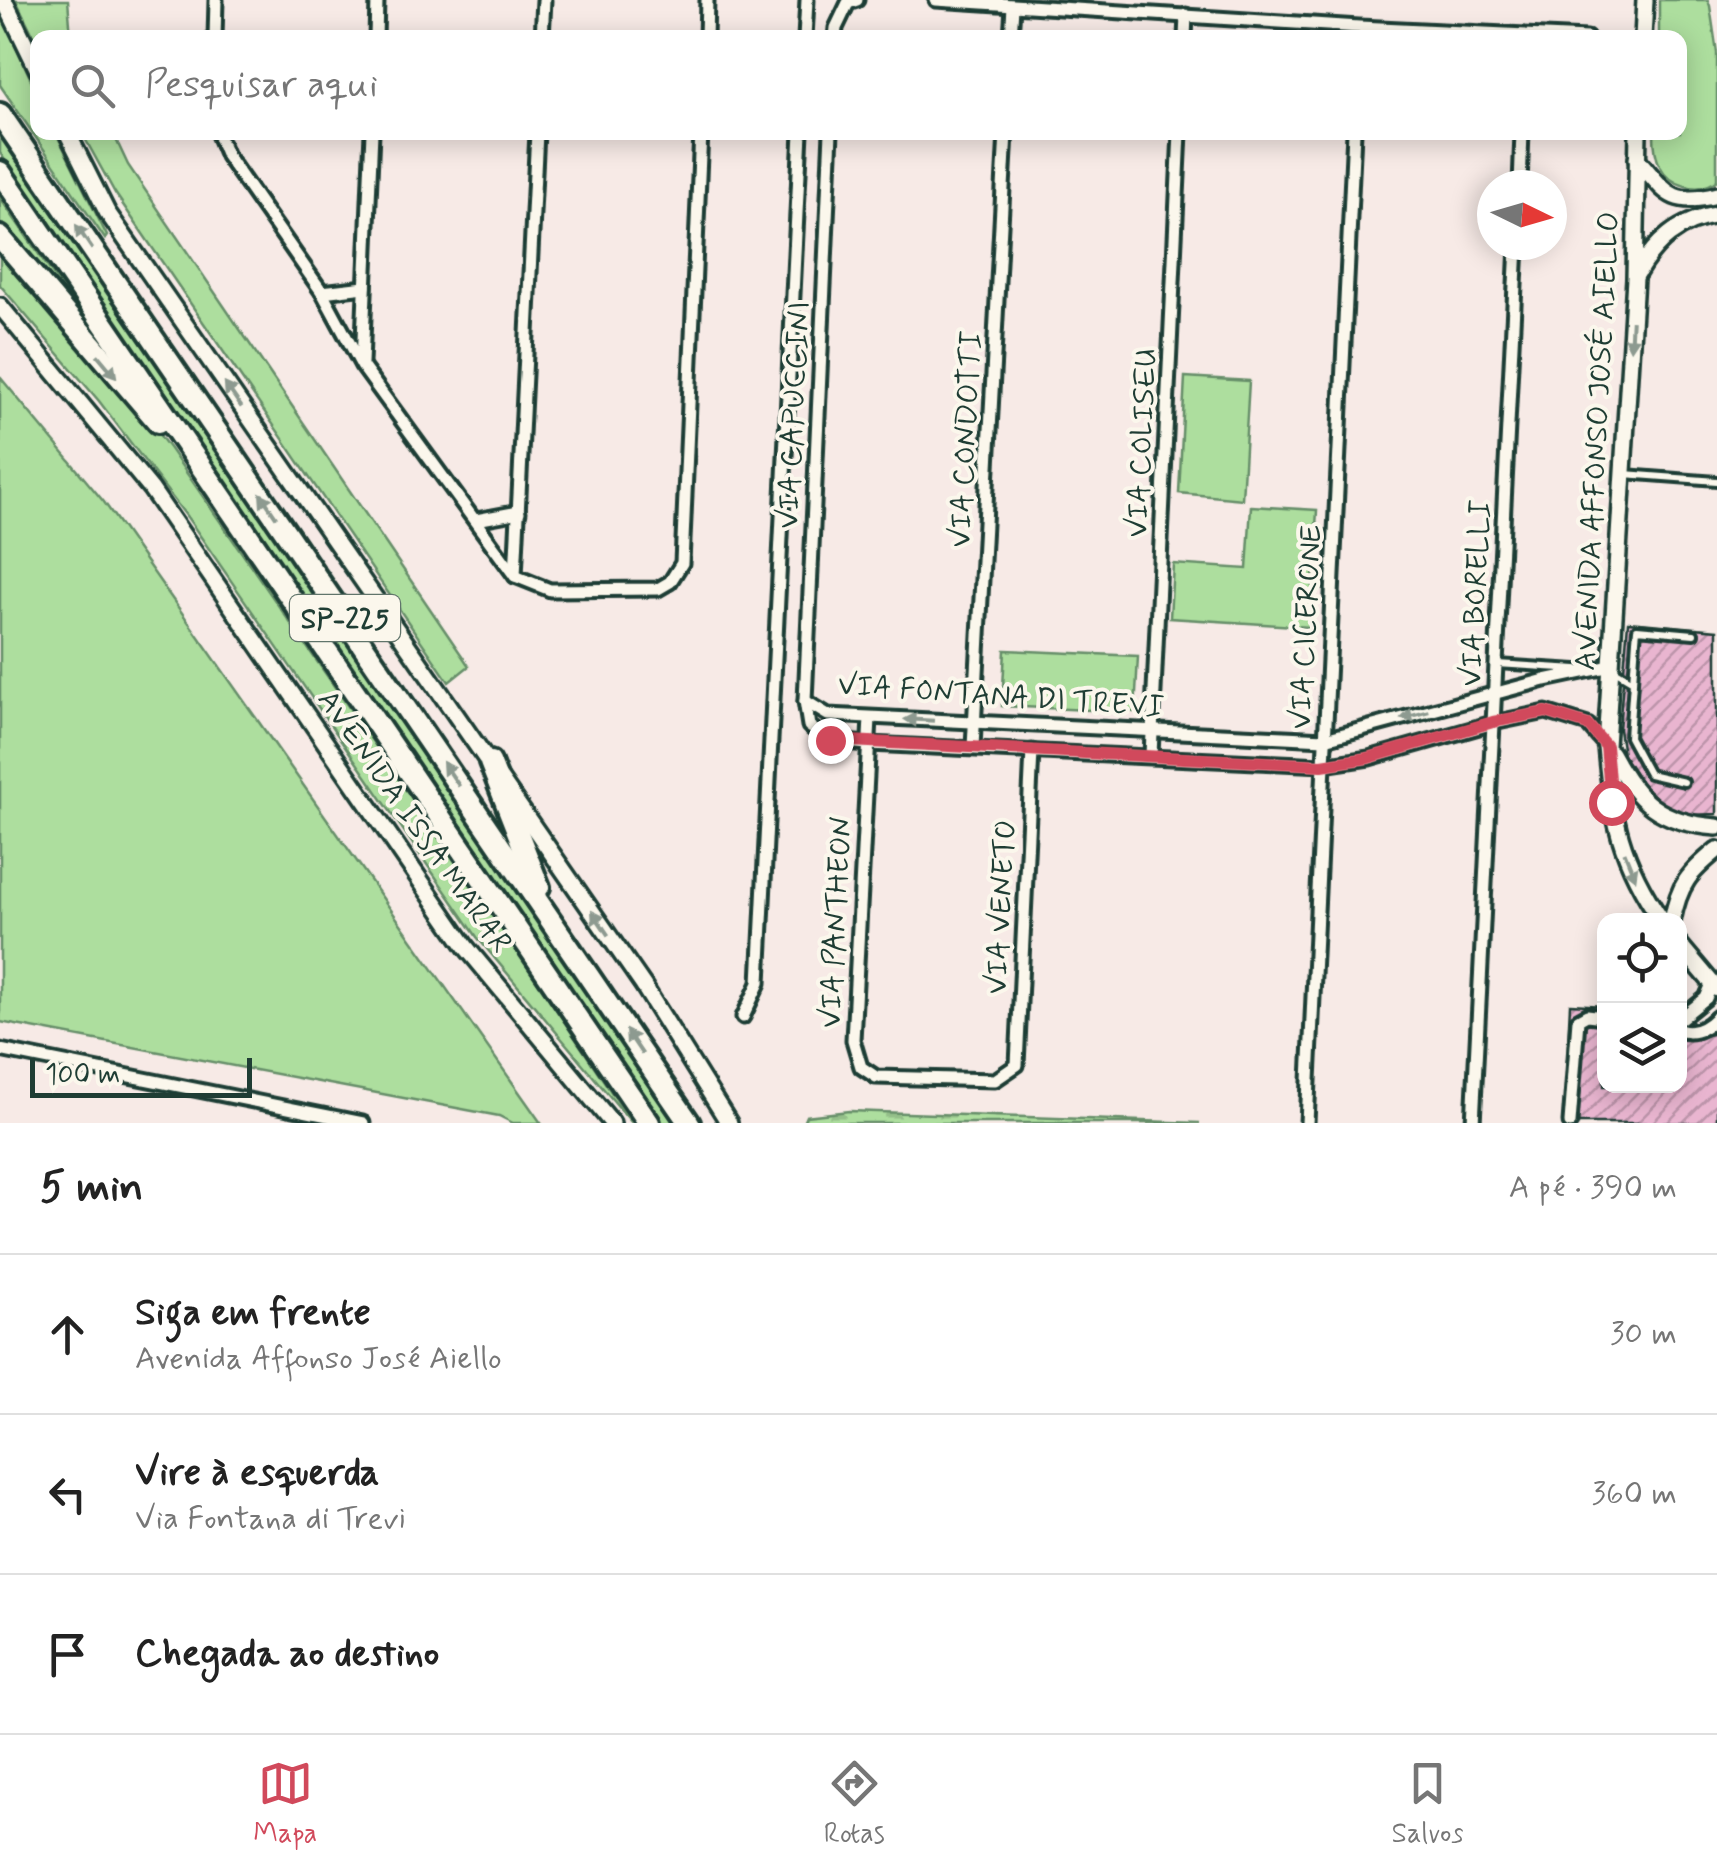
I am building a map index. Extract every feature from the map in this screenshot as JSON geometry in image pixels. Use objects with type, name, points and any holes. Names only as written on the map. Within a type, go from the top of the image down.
[{"type":"highway","name":"SP-225","points":[[0,114],[689,1123]]},
{"type":"highway","name":"SP-225","points":[[0,172],[650,1123]]},
{"type":"highway","points":[[0,237],[114,374],[204,472]]},
{"type":"highway","points":[[490,762],[552,921]]},
{"type":"street","points":[[4,0],[30,54]]},
{"type":"street","points":[[215,30],[216,0]]},
{"type":"street","points":[[376,30],[377,0]]},
{"type":"street","points":[[542,30],[544,0]]},
{"type":"street","points":[[706,30],[708,0]]},
{"type":"street","points":[[805,30],[807,0]]},
{"type":"street","points":[[936,0],[1186,15],[1338,30]]},
{"type":"street","points":[[1643,30],[1645,0]]},
{"type":"street","points":[[836,30],[853,2]]},
{"type":"street","points":[[1012,30],[1013,6]]},
{"type":"street","points":[[1185,30],[1186,15]]},
{"type":"street","points":[[71,140],[107,212],[643,985],[729,1123]]},
{"type":"street","points":[[220,140],[227,156],[322,292],[362,366],[515,576],[550,590],[658,589],[670,582],[682,563],[702,140]]},
{"type":"street","points":[[362,366],[372,140]]},
{"type":"street","points":[[515,576],[537,140]]},
{"type":"street","points":[[743,1016],[759,984],[800,140]]},
{"type":"street","name":"VIA CAPUCCINI","points":[[805,701],[831,140]]},
{"type":"street","name":"VIA CONDOTTI","points":[[973,747],[1006,140]]},
{"type":"street","name":"VIA COLISEU","points":[[1152,755],[1180,140]]},
{"type":"street","name":"VIA CICERONE","points":[[1307,1123],[1354,140]]},
{"type":"street","points":[[1521,170],[1522,140]]},
{"type":"street","name":"AVENIDA AFFONSO JOSÉ AIELLO","points":[[1638,140],[1635,278],[1606,746],[1611,802],[1620,842],[1638,886],[1657,913]]},
{"type":"street","points":[[1637,159],[1668,195],[1692,202],[1717,195]]},
{"type":"street","points":[[1635,278],[1650,250],[1664,236],[1698,218],[1717,216]]},
{"type":"street","name":"VIA BORELLI","points":[[1473,1123],[1516,260]]},
{"type":"street","points":[[322,292],[365,287]]},
{"type":"street","name":"AVENIDA ISSA MARAR","points":[[0,306],[151,488],[466,946],[612,1123]]},
{"type":"street","points":[[476,520],[519,512]]},
{"type":"street","name":"VIA FONTANA DI TREVI","points":[[805,701],[828,716],[1325,739],[1611,664]]},
{"type":"street","name":"VIA FONTANA DI TREVI","points":[[805,701],[809,726],[830,740],[869,744],[1322,765],[1368,758],[1493,722],[1546,712],[1588,725],[1606,746]]},
{"type":"street","name":"VIA PANTHEON","points":[[870,718],[853,1040],[862,1067],[876,1076],[995,1080],[1017,1065]]},
{"type":"street","points":[[1606,746],[1628,786],[1655,811],[1687,825],[1717,827]]},
{"type":"street","name":"VIA VENETO","points":[[1017,1065],[1032,752]]},
{"type":"street","points":[[1674,913],[1678,892],[1693,870],[1717,850]]},
{"type":"street","points":[[1687,954],[1714,987],[1687,1013]]},
{"type":"street","points":[[1570,1123],[1578,1020],[1587,1015],[1597,1016]]},
{"type":"street","points":[[1687,1033],[1706,1028],[1717,1017]]},
{"type":"street","points":[[0,1050],[363,1123]]},
{"type":"lane","points":[[1623,474],[1717,480]]},
{"type":"lane","points":[[1684,782],[1649,774],[1632,746],[1633,682],[1637,629],[1694,634]]},
{"type":"lane","points":[[1497,664],[1578,669],[1611,664],[1633,682]]},
{"type":"green space","points":[[16,0],[68,0],[70,30],[31,30]]},
{"type":"green space","points":[[1659,0],[1708,0],[1717,53],[1717,180],[1710,185],[1686,186],[1671,179],[1656,154],[1655,140],[1687,140],[1687,30],[1659,30]]},
{"type":"green space","points":[[0,11],[30,77],[30,129],[0,85]]},
{"type":"green space","points":[[0,128],[679,1123],[660,1123],[0,153]]},
{"type":"green space","points":[[38,140],[59,140],[107,236],[105,239]]},
{"type":"green space","points":[[86,140],[116,140],[128,165],[469,666],[449,682],[115,193]]},
{"type":"green space","points":[[0,198],[81,315],[79,317],[0,223]]},
{"type":"green space","points":[[0,249],[170,449],[632,1123],[477,937],[187,517],[99,401],[0,285]]},
{"type":"green space","points":[[0,377],[104,502],[541,1123],[513,1123],[499,1116],[0,1022]]},
{"type":"green space","points":[[1185,377],[1249,381],[1242,499],[1179,493]]},
{"type":"green space","points":[[1251,506],[1317,510],[1310,627],[1170,618],[1173,564],[1247,569]]},
{"type":"green space","points":[[1005,650],[1138,656],[1135,712],[1002,706]]},
{"type":"green space","points":[[849,1111],[1200,1123],[803,1123],[806,1116]]},
{"type":"building","points":[[1628,622],[1717,630],[1717,814],[1686,815],[1666,807],[1642,784],[1623,755],[1619,729]]},
{"type":"building","points":[[1570,1004],[1597,1006],[1597,1093],[1687,1093],[1687,1038],[1717,1033],[1717,1123],[1564,1123]]},
{"type":"route","points":[[830,740],[1322,765],[1368,758],[1493,722],[1546,712],[1588,725],[1606,746],[1611,802]]}]
